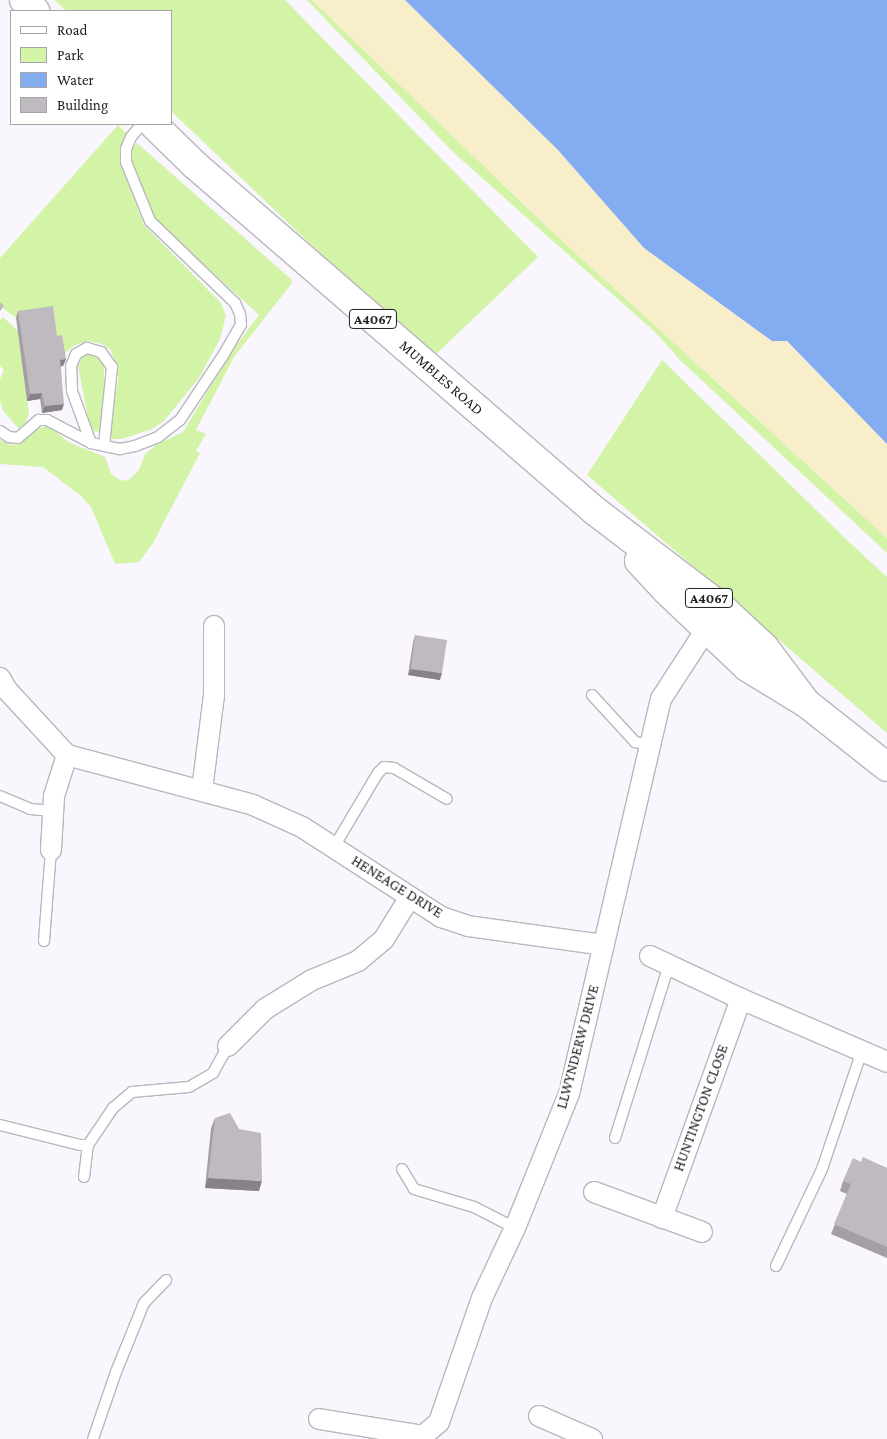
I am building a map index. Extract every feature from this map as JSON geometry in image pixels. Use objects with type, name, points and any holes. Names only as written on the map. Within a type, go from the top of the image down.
[{"type":"main road","points":[[24,0],[34,10]]},
{"type":"main road","name":"MUMBLES ROAD","points":[[153,125],[195,165],[595,511],[666,590],[714,618],[747,667],[806,703],[887,768]]},
{"type":"street","name":"LLWYNDERW DRIVE","points":[[319,1419],[423,1436],[439,1422],[482,1298],[515,1228],[569,1094],[661,699],[714,618]]},
{"type":"street","points":[[202,790],[214,695],[214,626]]},
{"type":"street","points":[[0,678],[7,690],[67,755],[54,796],[51,850]]},
{"type":"street","name":"HENEAGE DRIVE","points":[[67,755],[253,805],[302,827],[334,846],[441,917],[468,926],[604,945]]},
{"type":"street","points":[[228,1046],[265,1009],[312,980],[358,961],[384,939],[410,897]]},
{"type":"street","points":[[650,956],[741,999],[887,1062]]},
{"type":"street","name":"HUNTINGTON CLOSE","points":[[662,1218],[741,999]]},
{"type":"street","points":[[594,1192],[702,1232]]},
{"type":"street","points":[[539,1416],[592,1439]]},
{"type":"lane","points":[[0,431],[18,438],[39,420],[47,420],[91,443],[120,449],[135,446],[158,437],[180,420],[241,325],[240,314],[235,303],[150,221],[126,162],[126,149],[131,137],[141,125]]},
{"type":"lane","points":[[91,443],[72,392],[71,366],[76,354],[87,348],[101,352],[112,367],[104,446]]},
{"type":"lane","points":[[592,695],[636,742],[650,745]]},
{"type":"lane","points":[[334,846],[384,767],[394,768],[447,799]]},
{"type":"lane","points":[[0,796],[30,809],[54,811]]},
{"type":"lane","points":[[44,941],[51,850]]},
{"type":"lane","points":[[615,1138],[669,965]]},
{"type":"lane","points":[[84,1177],[88,1145],[113,1108],[132,1092],[189,1087],[213,1073],[228,1046]]},
{"type":"lane","points":[[776,1266],[822,1169],[862,1051]]},
{"type":"lane","points":[[0,1125],[80,1145],[88,1145]]},
{"type":"lane","points":[[402,1169],[414,1189],[474,1207],[515,1228]]},
{"type":"lane","points":[[93,1439],[116,1372],[144,1303],[166,1280]]},
{"type":"green space","points":[[55,0],[285,0],[538,257],[431,359],[172,112],[172,10],[65,10]]},
{"type":"green space","points":[[307,0],[312,0],[543,223],[887,538],[887,553],[680,360],[655,332],[453,152]]},
{"type":"green space","points":[[118,125],[127,134],[120,154],[120,162],[144,225],[221,303],[226,316],[220,339],[199,378],[164,421],[152,429],[122,439],[107,439],[118,381],[118,368],[110,349],[102,344],[88,341],[73,346],[62,356],[55,342],[51,313],[16,318],[0,306],[0,258]]},
{"type":"green space","points":[[137,143],[292,280],[292,283],[234,357],[196,430],[206,434],[196,451],[200,453],[153,543],[139,562],[115,564],[91,507],[81,496],[43,467],[0,464],[0,440],[11,445],[19,444],[31,432],[48,425],[68,442],[105,457],[111,474],[117,478],[122,481],[130,479],[139,470],[145,454],[156,445],[183,432],[230,354],[259,315],[154,219],[131,162],[132,149]]},
{"type":"green space","points":[[3,317],[18,331],[29,413],[22,432],[3,411],[0,400],[0,379],[4,370],[0,366],[0,320]]},
{"type":"green space","points":[[88,354],[98,358],[104,366],[104,428],[100,432],[94,431],[89,422],[78,366],[83,356]]},
{"type":"green space","points":[[662,360],[887,577],[887,733],[587,475]]},
{"type":"sand","points":[[312,0],[405,0],[558,150],[644,248],[772,341],[786,341],[887,444],[887,538],[543,223]]},
{"type":"water","points":[[405,0],[887,0],[887,444],[787,341],[772,341],[644,248],[558,150]]},
{"type":"building","points":[[0,302],[4,306],[0,311]]},
{"type":"building","points":[[53,306],[57,336],[62,335],[66,359],[60,360],[64,404],[45,406],[42,393],[30,394],[18,311]]},
{"type":"building","points":[[415,635],[447,640],[442,673],[411,669]]},
{"type":"building","points":[[230,1113],[239,1129],[261,1133],[262,1181],[208,1178],[215,1118]]},
{"type":"building","points":[[863,1157],[887,1168],[887,1247],[834,1224],[851,1184],[843,1181],[853,1158],[861,1162]]}]
